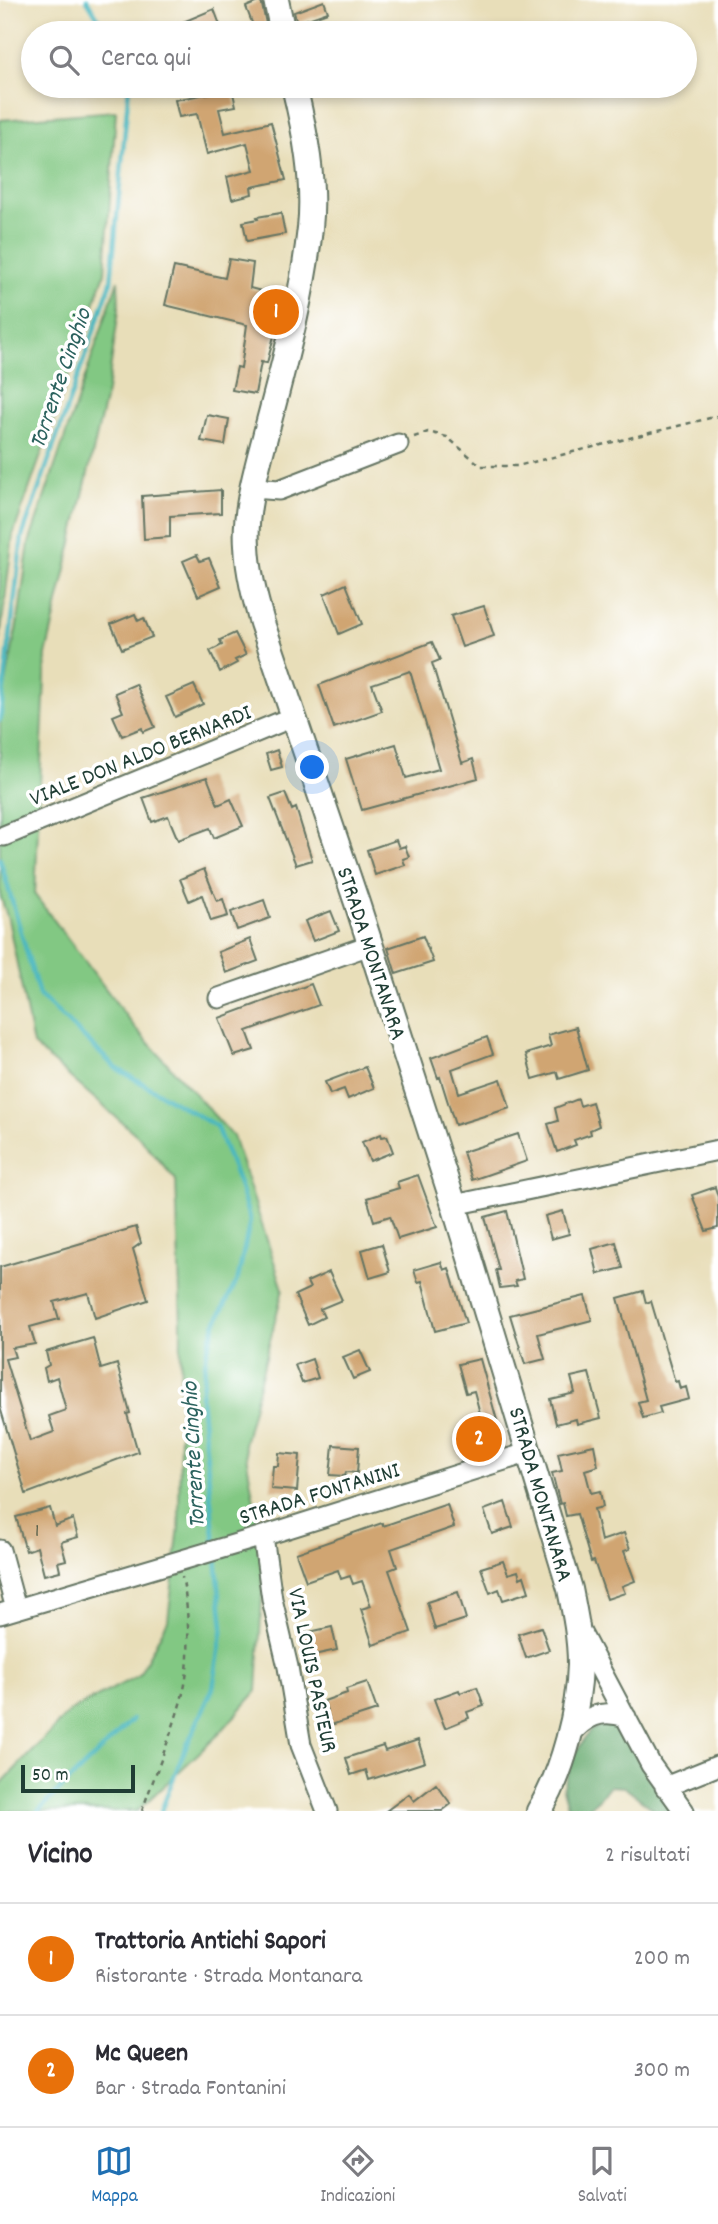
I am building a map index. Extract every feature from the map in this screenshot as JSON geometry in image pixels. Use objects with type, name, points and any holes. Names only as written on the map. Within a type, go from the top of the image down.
[{"type":"main road","points":[[276,0],[280,21]]},
{"type":"main road","name":"STRADA MONTANARA","points":[[297,98],[309,177],[310,228],[290,338],[253,488],[246,543],[251,581],[262,624],[295,716],[454,1205],[570,1588],[578,1627],[580,1665],[577,1691],[562,1759],[539,1811]]},
{"type":"street","points":[[253,488],[279,490],[398,444]]},
{"type":"street","name":"VIALE DON ALDO BERNARDI","points":[[4,836],[295,716]]},
{"type":"street","points":[[219,998],[370,945]]},
{"type":"street","points":[[454,1205],[718,1150]]},
{"type":"street","name":"STRADA FONTANINI","points":[[8,1611],[174,1565],[234,1543],[530,1452]]},
{"type":"street","name":"VIA LOUIS PASTEUR","points":[[263,1536],[272,1599],[288,1667],[301,1745],[327,1811]]},
{"type":"street","points":[[0,1550],[8,1611]]},
{"type":"street","points":[[578,1627],[665,1787],[684,1811]]},
{"type":"street","points":[[568,1738],[581,1721],[598,1714],[613,1713],[626,1717]]},
{"type":"street","points":[[665,1787],[717,1766]]},
{"type":"path","points":[[398,444],[428,432],[447,438],[481,466],[517,466],[718,416]]},
{"type":"path","points":[[142,1811],[184,1687],[188,1636],[186,1593],[174,1565]]},
{"type":"green space","points":[[116,111],[105,273],[13,535],[0,640],[0,120]]},
{"type":"green space","points":[[118,280],[119,310],[107,391],[46,655],[35,895],[136,1029],[233,1136],[283,1289],[244,1444],[264,1558],[257,1691],[219,1734],[137,1811],[0,1811],[0,1785],[70,1711],[139,1675],[168,1620],[179,1526],[181,1324],[176,1180],[140,1138],[33,1045],[8,919],[0,895],[0,715],[29,543]]},
{"type":"green space","points":[[616,1722],[629,1734],[676,1811],[656,1811],[624,1787],[609,1786],[586,1810],[568,1807],[563,1789],[574,1755],[591,1730]]},
{"type":"building","points":[[260,1],[265,21],[251,21],[246,7]]},
{"type":"building","points":[[324,1],[328,12],[296,21],[294,12]]},
{"type":"building","points":[[214,9],[218,21],[185,21]]},
{"type":"building","points":[[234,98],[236,106],[219,109],[225,133],[271,122],[286,180],[251,187],[252,194],[232,199],[227,177],[254,170],[247,143],[207,154],[197,114],[179,117],[175,100]]},
{"type":"building","points":[[281,213],[285,234],[247,241],[243,222]]},
{"type":"building","points":[[229,259],[253,263],[250,288],[284,297],[267,363],[261,362],[255,394],[232,390],[237,367],[241,368],[247,325],[165,305],[174,267],[225,278]]},
{"type":"building","points":[[207,415],[229,419],[225,445],[201,441]]},
{"type":"building","points":[[221,490],[221,513],[170,516],[170,537],[144,539],[142,496]]},
{"type":"building","points":[[197,555],[200,561],[209,558],[221,586],[198,596],[183,561]]},
{"type":"building","points":[[346,584],[362,624],[339,634],[324,594]]},
{"type":"building","points":[[484,606],[494,636],[462,647],[451,616]]},
{"type":"building","points":[[135,614],[138,621],[144,618],[152,637],[122,649],[111,624]]},
{"type":"building","points":[[235,633],[246,655],[220,672],[210,651],[222,645],[220,640]]},
{"type":"building","points":[[432,642],[440,660],[432,663],[462,763],[473,759],[478,778],[362,810],[346,759],[396,744],[406,778],[439,769],[410,671],[372,684],[382,711],[334,728],[319,685]]},
{"type":"building","points":[[136,684],[155,727],[143,732],[142,728],[122,736],[113,716],[123,712],[115,693]]},
{"type":"building","points":[[194,685],[203,704],[175,717],[166,697]]},
{"type":"building","points":[[277,750],[282,767],[271,770],[266,754]]},
{"type":"building","points":[[207,777],[218,805],[231,799],[243,826],[214,838],[210,828],[178,840],[168,816],[152,822],[143,798]]},
{"type":"building","points":[[285,793],[292,810],[296,808],[312,860],[296,865],[270,798]]},
{"type":"building","points":[[396,840],[399,848],[405,846],[409,857],[403,859],[405,865],[375,875],[367,850]]},
{"type":"building","points":[[204,869],[217,901],[223,899],[228,916],[211,921],[202,895],[189,901],[180,879]]},
{"type":"building","points":[[264,900],[270,918],[237,930],[231,912]]},
{"type":"building","points":[[331,911],[339,931],[313,941],[305,921]]},
{"type":"building","points":[[423,936],[433,962],[396,974],[388,948]]},
{"type":"building","points":[[250,939],[258,961],[226,973],[218,952]]},
{"type":"building","points":[[311,984],[319,1005],[247,1031],[254,1050],[234,1056],[219,1018]]},
{"type":"building","points":[[576,1027],[588,1070],[559,1079],[557,1072],[533,1079],[526,1054],[551,1046],[548,1035]]},
{"type":"building","points":[[487,1037],[493,1054],[452,1069],[459,1093],[501,1079],[510,1108],[455,1125],[431,1058]]},
{"type":"building","points":[[365,1067],[374,1088],[348,1099],[344,1089],[330,1094],[325,1082]]},
{"type":"building","points":[[578,1099],[580,1106],[592,1102],[599,1126],[590,1130],[591,1134],[574,1140],[576,1145],[557,1152],[548,1124],[558,1121],[555,1108]]},
{"type":"building","points":[[381,1134],[382,1137],[387,1136],[393,1152],[370,1161],[362,1142]]},
{"type":"building","points":[[518,1134],[527,1161],[472,1180],[463,1152]]},
{"type":"building","points":[[418,1175],[437,1227],[398,1239],[390,1216],[374,1221],[367,1198],[399,1188],[397,1182]]},
{"type":"building","points":[[715,1187],[718,1197],[718,1228],[706,1231],[692,1195]]},
{"type":"building","points":[[507,1211],[523,1279],[515,1281],[517,1286],[500,1288],[496,1270],[499,1270],[485,1217]]},
{"type":"building","points":[[563,1211],[569,1234],[551,1239],[545,1216]]},
{"type":"building","points":[[136,1227],[141,1243],[133,1249],[148,1300],[95,1318],[88,1293],[54,1302],[59,1319],[30,1327],[35,1344],[12,1348],[15,1357],[5,1359],[30,1441],[54,1432],[49,1416],[66,1410],[57,1377],[47,1381],[44,1368],[49,1365],[46,1352],[93,1338],[101,1369],[117,1364],[138,1452],[26,1494],[0,1407],[0,1267]]},
{"type":"building","points":[[616,1242],[623,1268],[598,1274],[592,1249]]},
{"type":"building","points":[[382,1244],[390,1272],[370,1278],[362,1250]]},
{"type":"building","points":[[441,1262],[444,1270],[449,1268],[466,1323],[435,1331],[422,1281],[418,1282],[414,1270]]},
{"type":"building","points":[[329,1272],[342,1300],[320,1309],[324,1317],[308,1325],[295,1295],[310,1288],[307,1282]]},
{"type":"building","points":[[643,1291],[646,1303],[651,1301],[675,1382],[678,1381],[680,1389],[686,1387],[689,1399],[659,1407],[661,1413],[643,1418],[638,1402],[646,1400],[618,1298]]},
{"type":"building","points":[[585,1296],[592,1320],[538,1334],[545,1359],[525,1364],[510,1315]]},
{"type":"building","points":[[360,1350],[370,1372],[353,1379],[343,1357]]},
{"type":"building","points":[[312,1359],[318,1378],[302,1383],[295,1365]]},
{"type":"building","points":[[480,1359],[501,1435],[495,1436],[497,1445],[478,1449],[472,1424],[482,1421],[474,1391],[466,1393],[458,1364]]},
{"type":"building","points":[[589,1373],[601,1418],[577,1424],[576,1419],[556,1424],[550,1399],[575,1393],[571,1377]]},
{"type":"building","points":[[333,1445],[359,1447],[357,1473],[346,1472],[345,1476],[330,1475]]},
{"type":"building","points":[[594,1445],[598,1466],[585,1470],[591,1493],[600,1491],[603,1507],[594,1509],[601,1541],[624,1533],[630,1549],[624,1551],[635,1581],[622,1586],[625,1593],[607,1599],[594,1561],[591,1562],[577,1514],[566,1516],[552,1473],[562,1471],[558,1453]]},
{"type":"building","points":[[279,1453],[300,1455],[297,1491],[271,1489],[273,1466],[278,1466]]},
{"type":"building","points":[[505,1502],[513,1527],[492,1534],[484,1510]]},
{"type":"building","points":[[447,1504],[454,1527],[391,1549],[397,1567],[389,1570],[411,1632],[373,1645],[361,1609],[371,1606],[362,1581],[353,1584],[350,1576],[341,1579],[338,1570],[306,1581],[296,1553]]},
{"type":"building","points":[[50,1508],[55,1526],[73,1519],[78,1537],[61,1542],[66,1560],[58,1562],[60,1571],[44,1575],[37,1547],[26,1551],[16,1517]]},
{"type":"building","points":[[503,1561],[508,1574],[518,1571],[520,1578],[524,1576],[529,1592],[503,1600],[499,1589],[490,1593],[481,1568]]},
{"type":"building","points":[[458,1592],[466,1619],[435,1629],[427,1602]]},
{"type":"building","points":[[332,1627],[337,1650],[304,1657],[300,1634]]},
{"type":"building","points":[[541,1627],[549,1650],[526,1658],[518,1634]]},
{"type":"building","points":[[367,1682],[377,1710],[331,1725],[324,1701]]},
{"type":"building","points":[[477,1687],[484,1706],[467,1712],[469,1718],[445,1728],[434,1699]]},
{"type":"building","points":[[418,1740],[425,1762],[369,1780],[366,1770],[351,1775],[346,1758],[383,1746],[385,1751]]},
{"type":"building","points":[[436,1784],[451,1804],[442,1811],[386,1811],[409,1794],[414,1801]]},
{"type":"waterway","name":"Torrente Cinghio","points":[[87,0],[100,21]]},
{"type":"waterway","name":"Torrente Cinghio","points":[[0,720],[22,537],[111,282],[128,98]]},
{"type":"waterway","name":"Torrente Cinghio","points":[[0,859],[39,995],[116,1068],[216,1126],[238,1181],[250,1221],[238,1278],[215,1325],[207,1351],[201,1397],[215,1545]]},
{"type":"waterway","name":"Torrente Cinghio","points":[[161,1811],[213,1688],[223,1627],[216,1557]]},
{"type":"waterway","name":"Torrente Cinghio","points":[[38,1811],[132,1720]]},
{"type":"place","name":"Trattoria Antichi Sapori","points":[[276,312]]},
{"type":"place","name":"Mc Queen","points":[[479,1439]]}]
